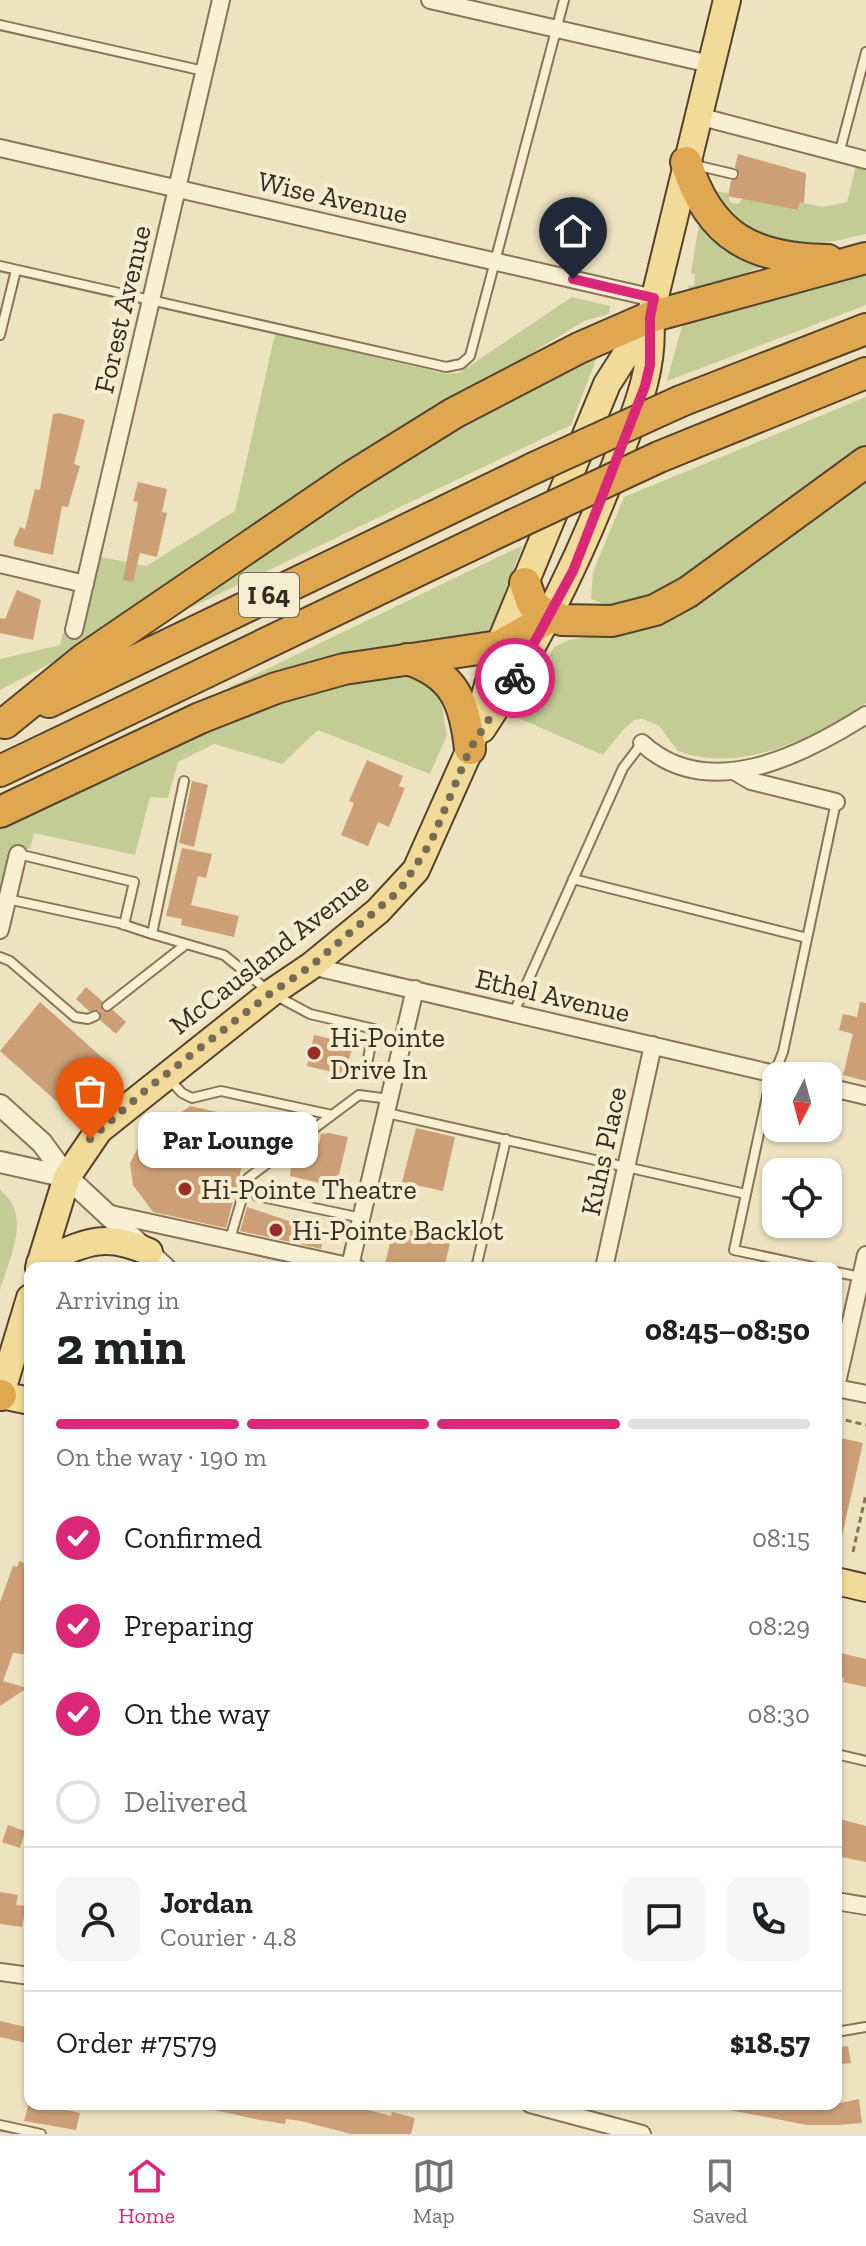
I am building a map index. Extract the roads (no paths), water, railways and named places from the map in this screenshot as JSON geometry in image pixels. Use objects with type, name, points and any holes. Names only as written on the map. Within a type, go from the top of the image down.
[{"type":"highway","points":[[686,162],[709,212],[724,230],[743,243],[765,254],[786,258],[862,259]]},
{"type":"highway","points":[[2,724],[84,659],[406,441],[652,307],[862,259]]},
{"type":"highway","name":"I 64","points":[[2,724],[534,468],[681,401],[866,329]]},
{"type":"highway","name":"I 64","points":[[0,771],[659,457],[866,373]]},
{"type":"highway","points":[[525,583],[532,603],[550,617],[572,621],[612,621],[655,610],[688,592],[866,462]]},
{"type":"highway","points":[[0,812],[236,703],[344,669],[499,646],[550,617]]},
{"type":"highway","points":[[405,659],[432,669],[453,685],[463,706],[470,749]]},
{"type":"main road","name":"McCausland Avenue","points":[[41,1262],[67,1177],[83,1148],[99,1130],[271,993],[311,966],[378,911],[416,870],[470,749],[550,617],[593,526],[645,386],[650,365],[652,307],[727,0]]},
{"type":"main road","name":"McCausland Avenue","points":[[470,749],[499,646],[607,384],[652,307]]},
{"type":"main road","points":[[49,1262],[99,1240],[119,1241],[157,1260]]},
{"type":"main road","points":[[24,1318],[0,1396],[24,1400]]},
{"type":"main road","points":[[842,1582],[866,1588]]},
{"type":"street","name":"Forest Avenue","points":[[74,630],[221,0]]},
{"type":"street","points":[[430,0],[710,64]]},
{"type":"street","points":[[698,116],[866,160]]},
{"type":"street","name":"Wise Avenue","points":[[0,148],[497,261],[652,307]]},
{"type":"street","points":[[0,564],[85,584]]},
{"type":"street","points":[[642,743],[662,759],[682,765],[734,771],[794,756],[866,715]]},
{"type":"street","points":[[734,771],[751,781],[836,802]]},
{"type":"street","points":[[0,930],[18,854]]},
{"type":"street","name":"Ethel Avenue","points":[[311,966],[762,1071]]},
{"type":"street","points":[[355,1262],[362,1218],[415,989]]},
{"type":"street","name":"Kuhs Place","points":[[605,1262],[653,1045]]},
{"type":"street","points":[[842,1090],[866,1096]]},
{"type":"street","points":[[0,1105],[42,1143],[67,1177],[157,1260]]},
{"type":"street","points":[[0,1162],[67,1177]]},
{"type":"street","points":[[106,1213],[332,1262]]},
{"type":"street","points":[[842,1364],[864,1278],[866,1255]]},
{"type":"street","points":[[842,1388],[866,1394]]},
{"type":"street","points":[[842,1902],[866,1906]]},
{"type":"street","points":[[0,1972],[24,1975]]},
{"type":"street","points":[[552,2110],[642,2134]]},
{"type":"lane","points":[[0,266],[446,367],[461,364],[470,356],[497,261],[564,0]]},
{"type":"lane","points":[[0,25],[204,71]]},
{"type":"lane","points":[[839,154],[866,52]]},
{"type":"lane","points":[[686,162],[733,174]]},
{"type":"lane","points":[[0,335],[16,270]]},
{"type":"lane","points":[[514,1012],[623,768],[642,743]]},
{"type":"lane","points":[[152,934],[184,781]]},
{"type":"lane","points":[[781,1062],[836,802]]},
{"type":"lane","points":[[18,854],[134,882],[124,925]]},
{"type":"lane","points":[[573,879],[807,938]]},
{"type":"lane","points":[[7,899],[124,925],[227,956],[271,993],[310,1014],[374,1029],[366,1069],[395,1077]]},
{"type":"lane","points":[[107,1006],[185,945]]},
{"type":"lane","points":[[0,957],[75,1017],[88,1019],[95,1016]]},
{"type":"lane","points":[[165,1075],[182,1093],[192,1098],[221,1091],[332,1115]]},
{"type":"lane","points":[[230,1239],[248,1178],[359,1095],[506,1139],[746,1194]]},
{"type":"lane","points":[[762,1134],[734,1250],[790,1262]]},
{"type":"lane","points":[[477,1262],[506,1139]]},
{"type":"lane","points":[[257,1196],[362,1218]]},
{"type":"lane","points":[[842,1273],[864,1278]]},
{"type":"lane","points":[[842,1755],[866,1761]]},
{"type":"lane","points":[[842,2031],[866,2027]]},
{"type":"lane","points":[[0,2125],[41,2134]]},
{"type":"place","name":"Hi-Pointe Drive In","points":[[314,1053]]},
{"type":"place","name":"Par Lounge","points":[[90,1139]]},
{"type":"place","name":"Hi-Pointe Theatre","points":[[185,1189]]},
{"type":"place","name":"Hi-Pointe Backlot","points":[[276,1230]]}]
